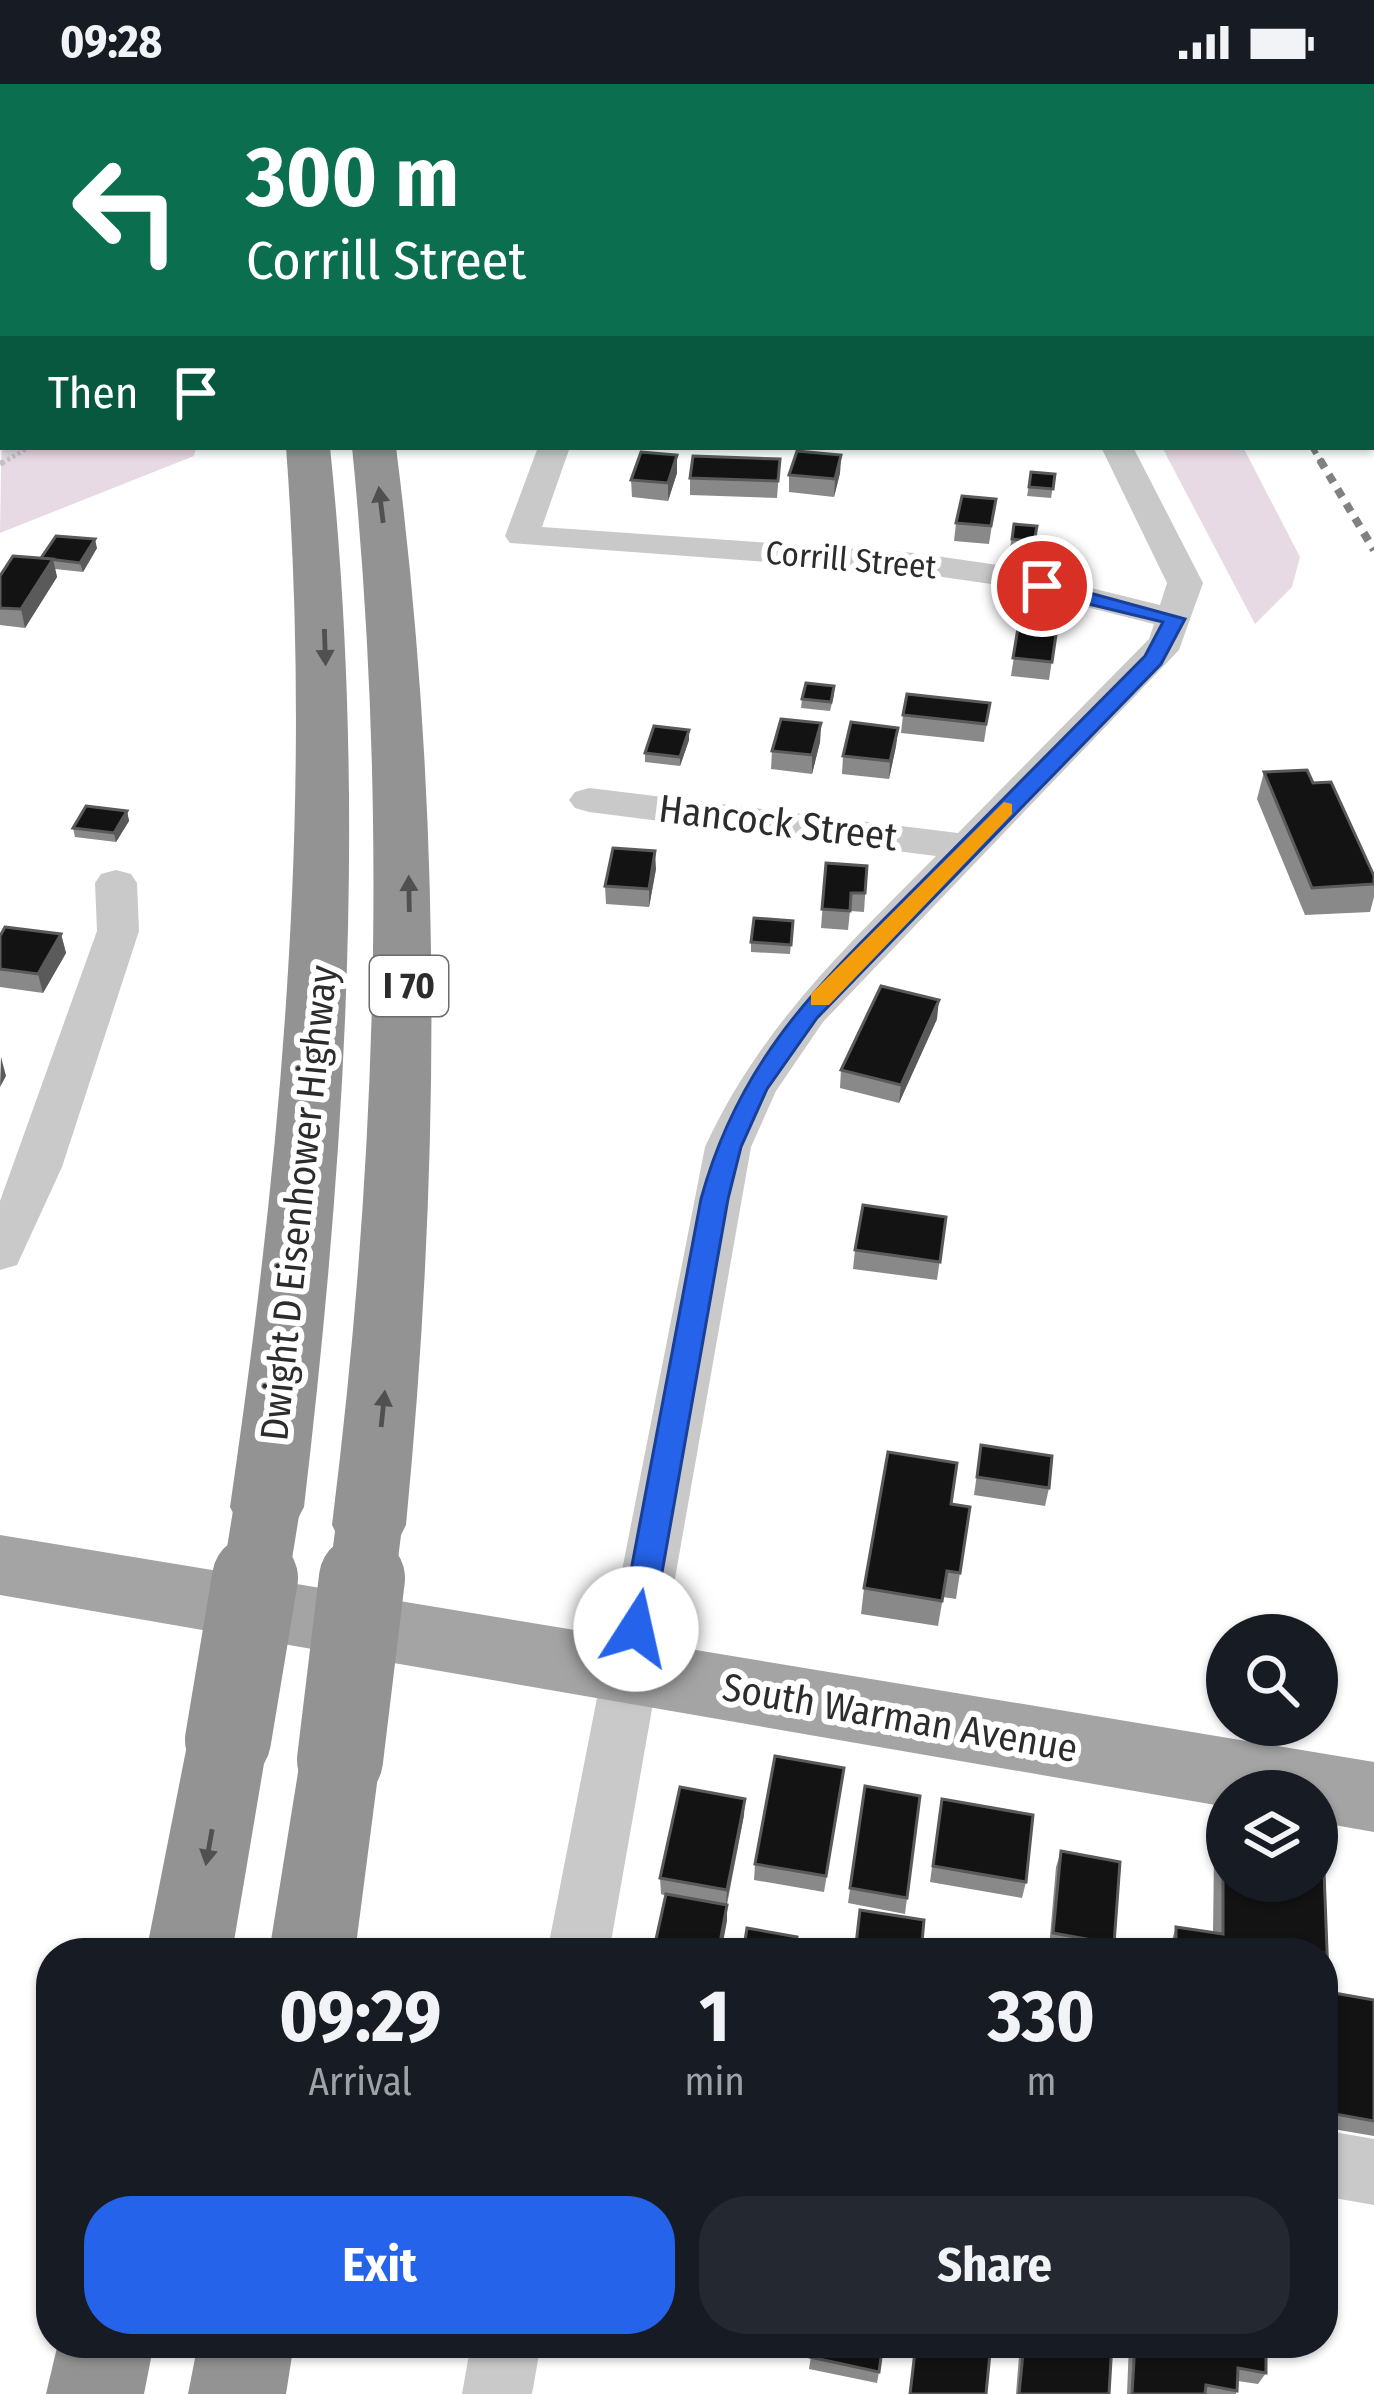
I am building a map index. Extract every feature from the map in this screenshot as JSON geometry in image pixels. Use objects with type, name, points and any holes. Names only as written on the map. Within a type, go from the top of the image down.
[{"type":"highway","name":"Dwight D Eisenhower Highway","points":[[192,1938],[267,1508],[309,1164],[326,904],[325,652],[308,450]]},
{"type":"highway","name":"I 70","points":[[314,1938],[370,1525],[396,1270],[410,992],[404,718],[374,450]]},
{"type":"highway","points":[[95,2394],[103,2358]]},
{"type":"highway","points":[[237,2394],[243,2358]]},
{"type":"main road","name":"South Warman Avenue","points":[[0,1565],[1374,1797]]},
{"type":"street","name":"Corrill Street","points":[[553,450],[522,536],[915,563],[998,575],[1175,619]]},
{"type":"street","points":[[581,1938],[714,1199],[738,1122],[776,1053],[808,1012],[1154,659],[1175,619],[1185,583],[1118,450]]},
{"type":"street","name":"Hancock Street","points":[[589,800],[966,847]]},
{"type":"street","points":[[0,1252],[39,1167],[118,932],[116,883]]},
{"type":"street","points":[[1338,2166],[1374,2172]]},
{"type":"street","points":[[497,2394],[503,2358]]},
{"type":"shaded area","points":[[1,450],[195,450],[194,456],[0,533]]},
{"type":"shaded area","points":[[1164,450],[1245,450],[1300,557],[1292,587],[1255,624]]},
{"type":"building","points":[[797,451],[841,455],[835,479],[789,475]]},
{"type":"building","points":[[641,452],[677,455],[668,483],[631,480]]},
{"type":"building","points":[[693,456],[780,459],[778,481],[690,478]]},
{"type":"building","points":[[1031,472],[1055,474],[1053,489],[1029,487]]},
{"type":"building","points":[[962,496],[996,499],[991,526],[956,523]]},
{"type":"building","points":[[1014,524],[1037,526],[1034,542],[1012,539]]},
{"type":"building","points":[[56,536],[95,539],[80,563],[41,558]]},
{"type":"building","points":[[13,556],[53,559],[21,609],[0,608],[0,576]]},
{"type":"building","points":[[1021,610],[1059,614],[1052,662],[1013,658]]},
{"type":"building","points":[[806,683],[834,686],[831,702],[802,699]]},
{"type":"building","points":[[907,694],[990,703],[986,724],[903,715]]},
{"type":"building","points":[[781,719],[821,723],[812,755],[772,751]]},
{"type":"building","points":[[851,722],[898,728],[890,761],[843,756]]},
{"type":"building","points":[[654,726],[689,730],[680,757],[645,753]]},
{"type":"building","points":[[1307,770],[1313,783],[1331,782],[1374,884],[1312,888],[1264,772]]},
{"type":"building","points":[[86,806],[127,811],[114,833],[73,828]]},
{"type":"building","points":[[613,848],[655,851],[649,889],[605,886]]},
{"type":"building","points":[[826,863],[867,866],[865,893],[851,893],[850,911],[822,909]]},
{"type":"building","points":[[754,918],[793,921],[791,945],[751,942]]},
{"type":"building","points":[[5,927],[61,934],[38,974],[0,969],[0,936]]},
{"type":"building","points":[[881,986],[939,1000],[901,1085],[841,1070]]},
{"type":"building","points":[[863,1205],[946,1217],[940,1262],[855,1250]]},
{"type":"building","points":[[981,1445],[1052,1456],[1049,1488],[977,1477]]},
{"type":"building","points":[[888,1452],[957,1463],[951,1504],[970,1507],[960,1573],[947,1571],[942,1601],[864,1588]]},
{"type":"building","points":[[775,1756],[844,1768],[826,1876],[755,1864]]},
{"type":"building","points":[[865,1786],[920,1796],[907,1898],[850,1888]]},
{"type":"building","points":[[680,1787],[745,1799],[727,1890],[660,1878]]},
{"type":"building","points":[[942,1799],[1033,1815],[1026,1882],[933,1866]]},
{"type":"building","points":[[1061,1851],[1120,1862],[1114,1938],[1053,1933]]},
{"type":"building","points":[[666,1894],[727,1905],[721,1938],[656,1938]]},
{"type":"building","points":[[1223,1902],[1325,1902],[1327,1938],[1176,1938],[1176,1927],[1223,1934]]},
{"type":"building","points":[[860,1910],[924,1920],[922,1938],[857,1938]]},
{"type":"building","points":[[747,1928],[797,1937],[797,1938],[745,1938]]},
{"type":"building","points":[[1338,1994],[1374,2000],[1374,2121],[1338,2115]]},
{"type":"building","points":[[815,2358],[881,2358],[879,2372]]},
{"type":"building","points":[[914,2358],[990,2358],[986,2394],[910,2394]]},
{"type":"building","points":[[1023,2358],[1111,2358],[1109,2394],[1019,2394]]},
{"type":"building","points":[[1134,2358],[1266,2358],[1266,2373],[1238,2368],[1237,2391],[1206,2385],[1205,2394],[1132,2394]]},
{"type":"railway","points":[[1314,450],[1322,463]]},
{"type":"railway","points":[[1320,460],[1374,550]]},
{"type":"slow traffic","points":[[820,999],[1004,809]]},
{"type":"route","points":[[636,1629],[714,1199],[728,1147],[755,1087],[808,1012],[1154,659],[1175,619],[1042,586]]}]
